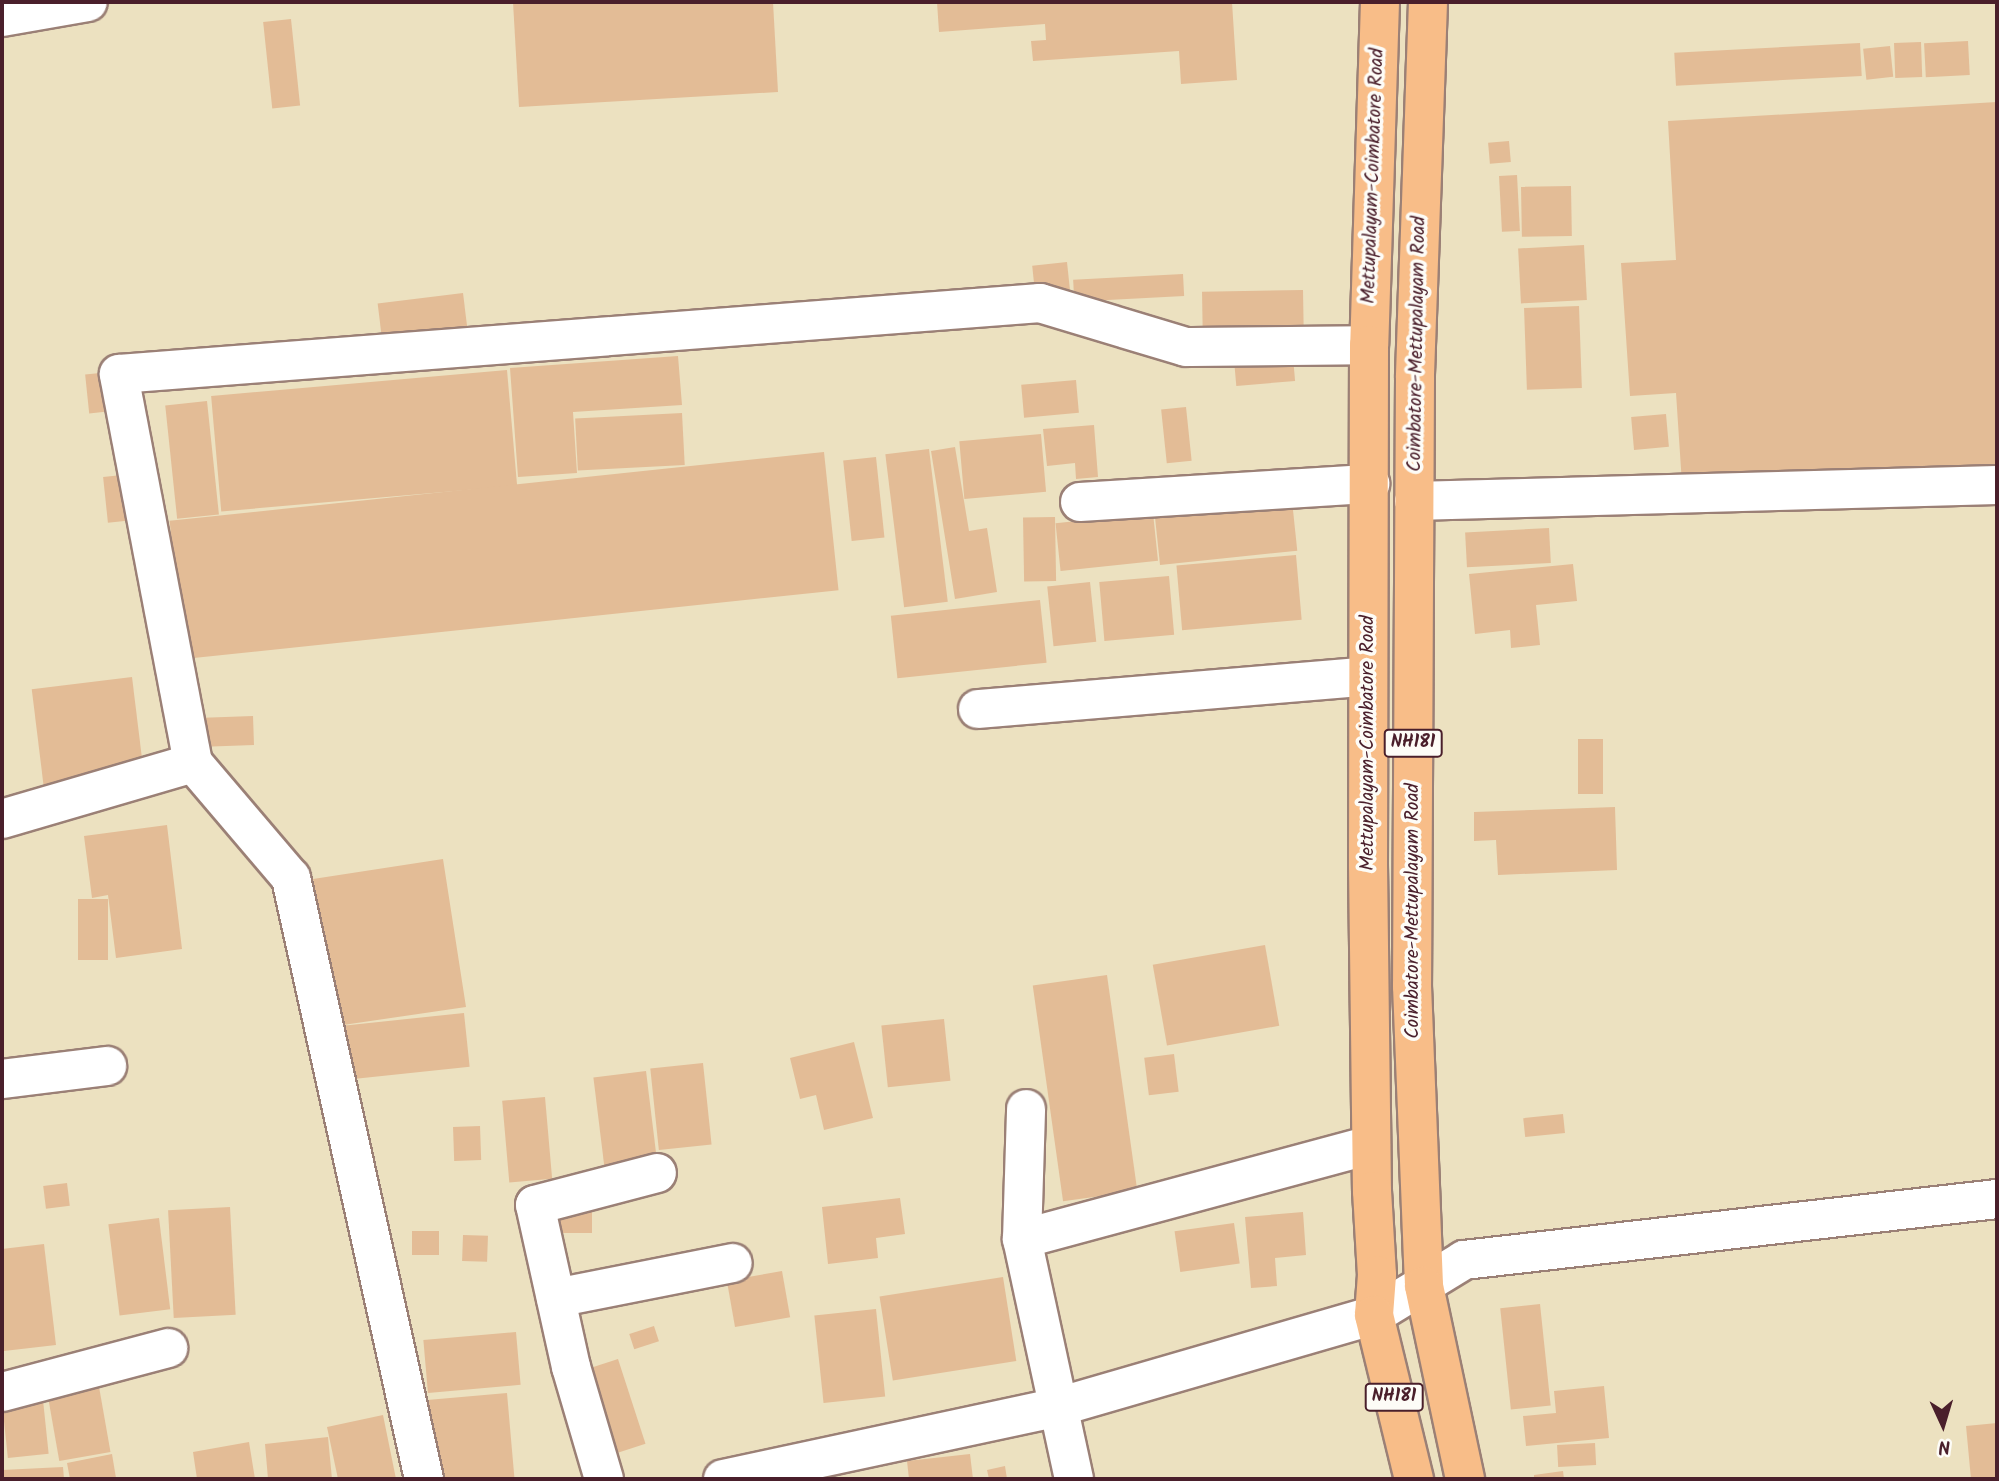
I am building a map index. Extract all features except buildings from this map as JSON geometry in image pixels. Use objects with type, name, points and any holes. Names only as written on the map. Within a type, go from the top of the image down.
[{"type":"highway","name":"Mettupalayam-Coimbatore Road","points":[[1380,2],[1370,345],[1368,676],[1371,1145],[1377,1275],[1374,1315],[1414,1479]]},
{"type":"highway","name":"Coimbatore-Mettupalayam Road","points":[[1428,2],[1415,378],[1412,986],[1424,1286],[1465,1479]]},
{"type":"street","points":[[20,10],[88,2]]},
{"type":"street","points":[[424,1479],[291,878],[192,763],[119,374],[1040,303],[1186,347],[1370,345]]},
{"type":"street","points":[[1080,502],[1370,484]]},
{"type":"street","points":[[1415,501],[1997,485]]},
{"type":"street","points":[[978,709],[1368,676]]},
{"type":"street","points":[[2,819],[192,763]]},
{"type":"street","points":[[2,1079],[107,1066]]},
{"type":"street","points":[[1026,1109],[1022,1239],[1074,1479]]},
{"type":"street","points":[[1022,1239],[1371,1145]]},
{"type":"street","points":[[604,1479],[571,1367],[535,1205],[657,1173]]},
{"type":"street","points":[[723,1479],[1058,1408],[1374,1315],[1464,1260],[1997,1199]]},
{"type":"street","points":[[556,1298],[733,1263]]},
{"type":"street","points":[[2,1392],[168,1348]]}]
